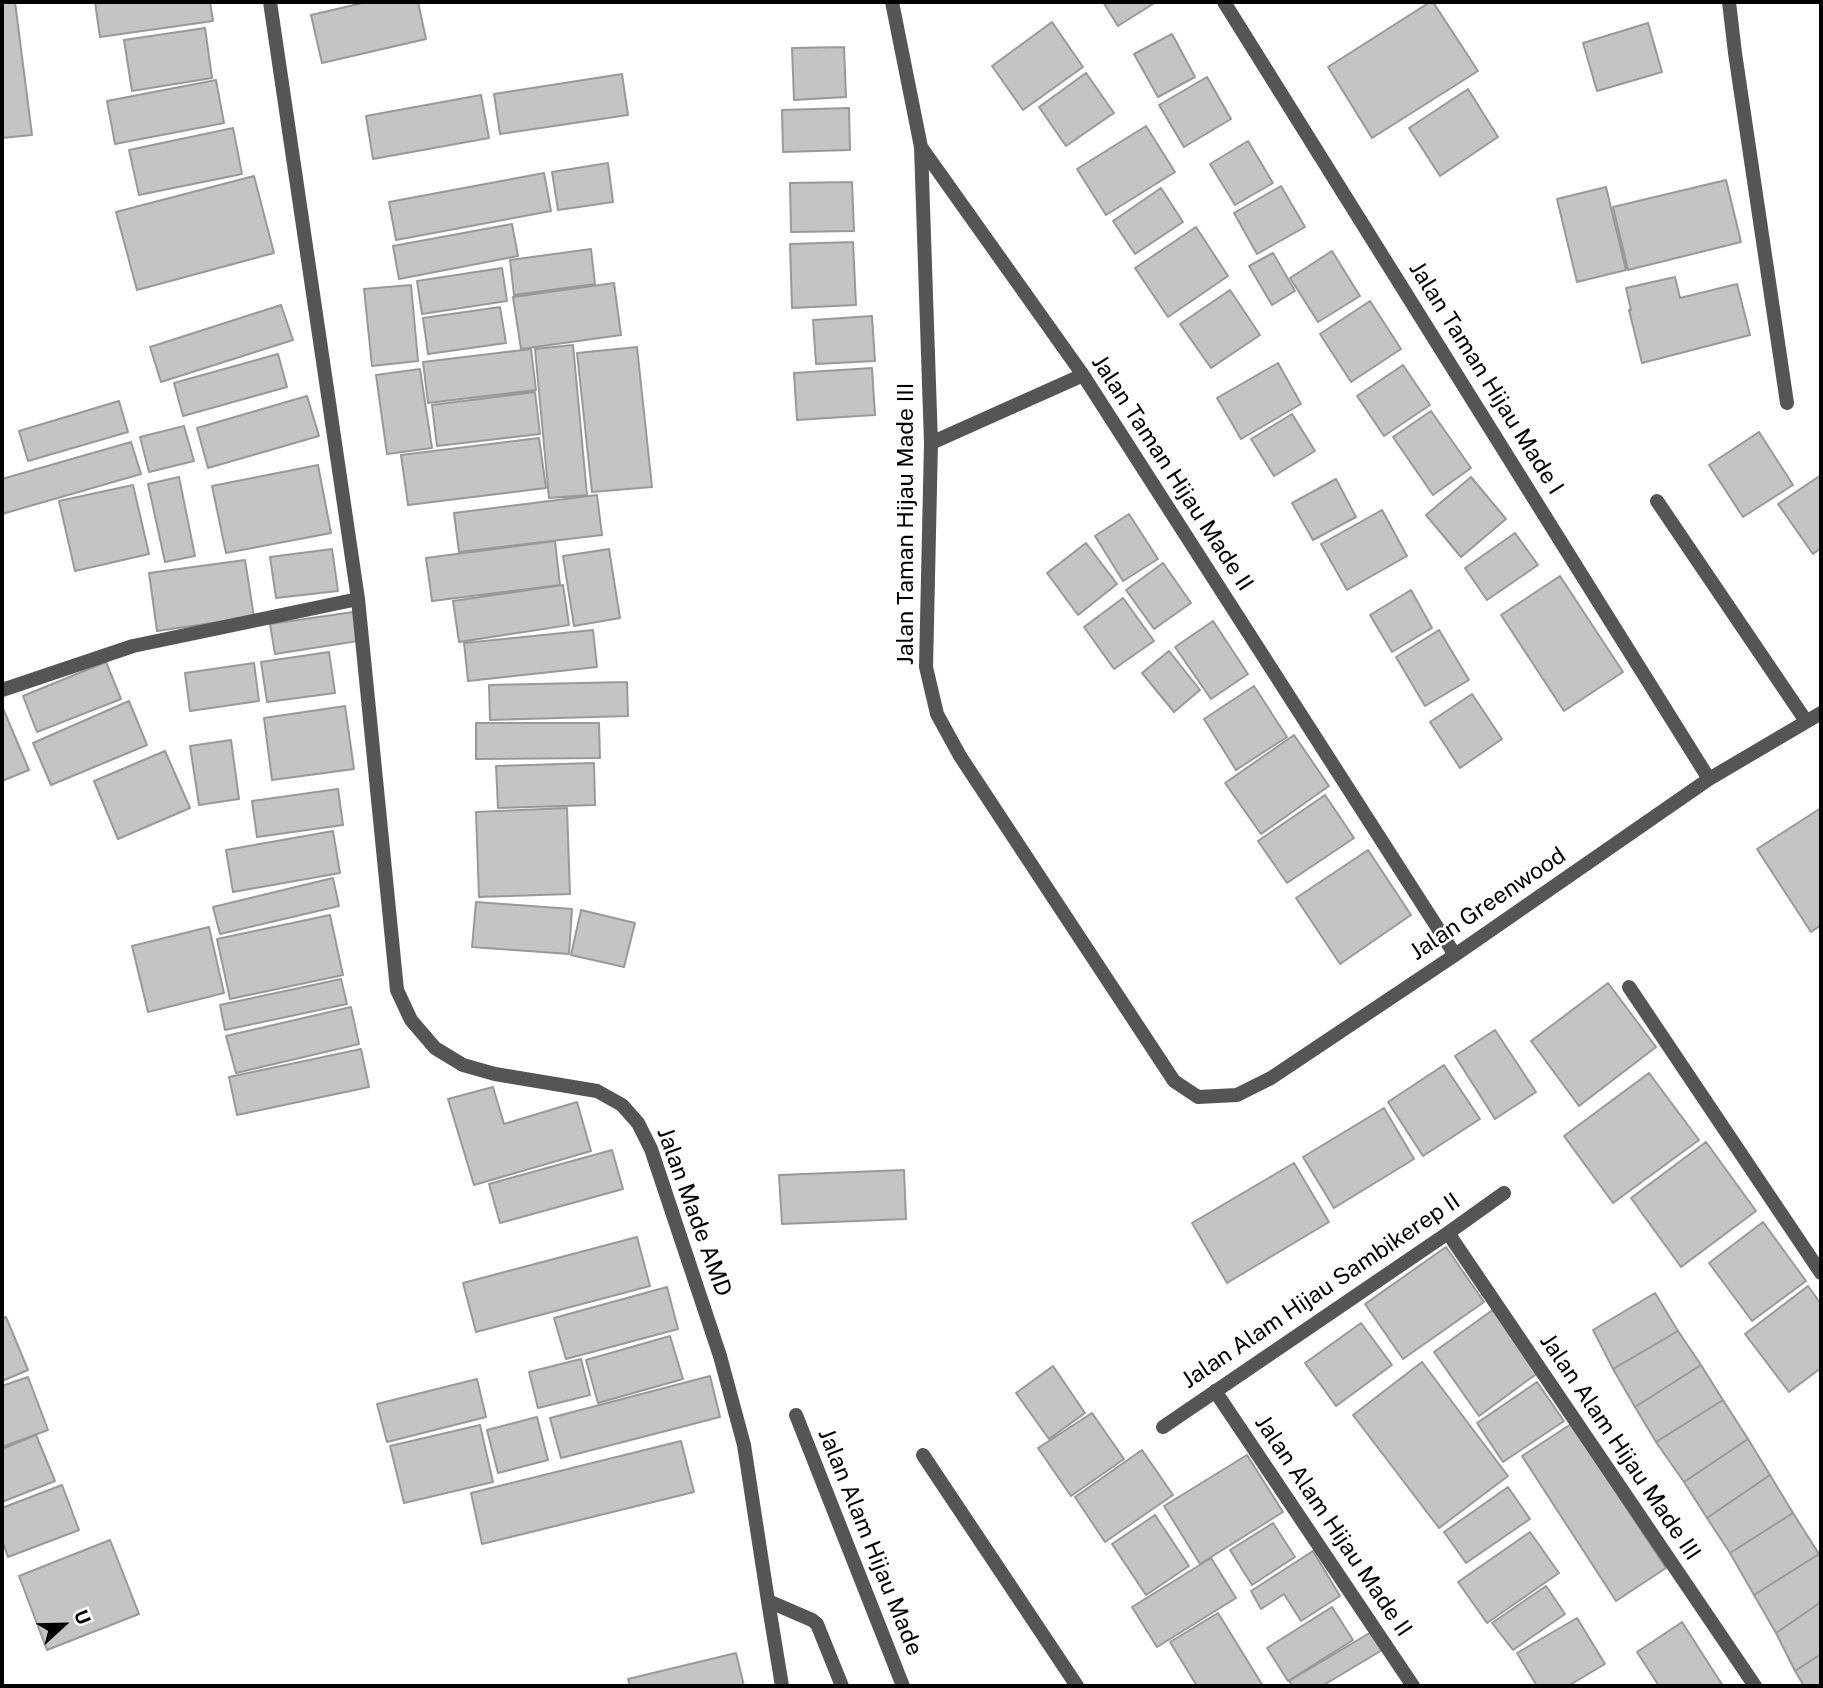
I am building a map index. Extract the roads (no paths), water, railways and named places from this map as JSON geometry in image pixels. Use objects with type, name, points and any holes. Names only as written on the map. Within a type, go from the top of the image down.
[{"type":"street","points":[[2,690],[133,646],[358,599],[270,2]]},
{"type":"street","name":"Jalan Taman Hijau Made II","points":[[892,2],[921,147],[1083,374],[1455,955]]},
{"type":"street","name":"Jalan Taman Hijau Made I","points":[[1224,2],[1709,779]]},
{"type":"street","points":[[1729,2],[1787,403]]},
{"type":"street","name":"Jalan Taman Hijau Made III","points":[[921,147],[931,443],[926,667],[937,714],[960,756],[1174,1082]]},
{"type":"street","points":[[931,443],[1083,374]]},
{"type":"street","points":[[1657,501],[1806,721]]},
{"type":"street","name":"Jalan Made AMD","points":[[358,599],[397,990],[411,1020],[435,1048],[463,1065],[495,1074],[597,1091],[622,1105],[638,1123],[651,1149],[723,1369],[744,1446],[782,1686]]},
{"type":"street","name":"Jalan Greenwood","points":[[1174,1082],[1198,1097],[1237,1094],[1271,1078],[1455,955],[1709,779],[1821,713]]},
{"type":"street","points":[[1629,987],[1821,1273]]},
{"type":"street","name":"Jalan Alam Hijau Sambikerep II","points":[[1163,1427],[1504,1193]]},
{"type":"street","name":"Jalan Alam Hijau Made III","points":[[1448,1233],[1755,1686]]},
{"type":"street","name":"Jalan Alam Hijau Made II","points":[[1214,1391],[1413,1686]]},
{"type":"street","name":"Jalan Alam Hijau Made","points":[[796,1415],[903,1686]]},
{"type":"street","points":[[923,1455],[1077,1686]]},
{"type":"street","points":[[768,1601],[817,1624],[842,1686]]}]
